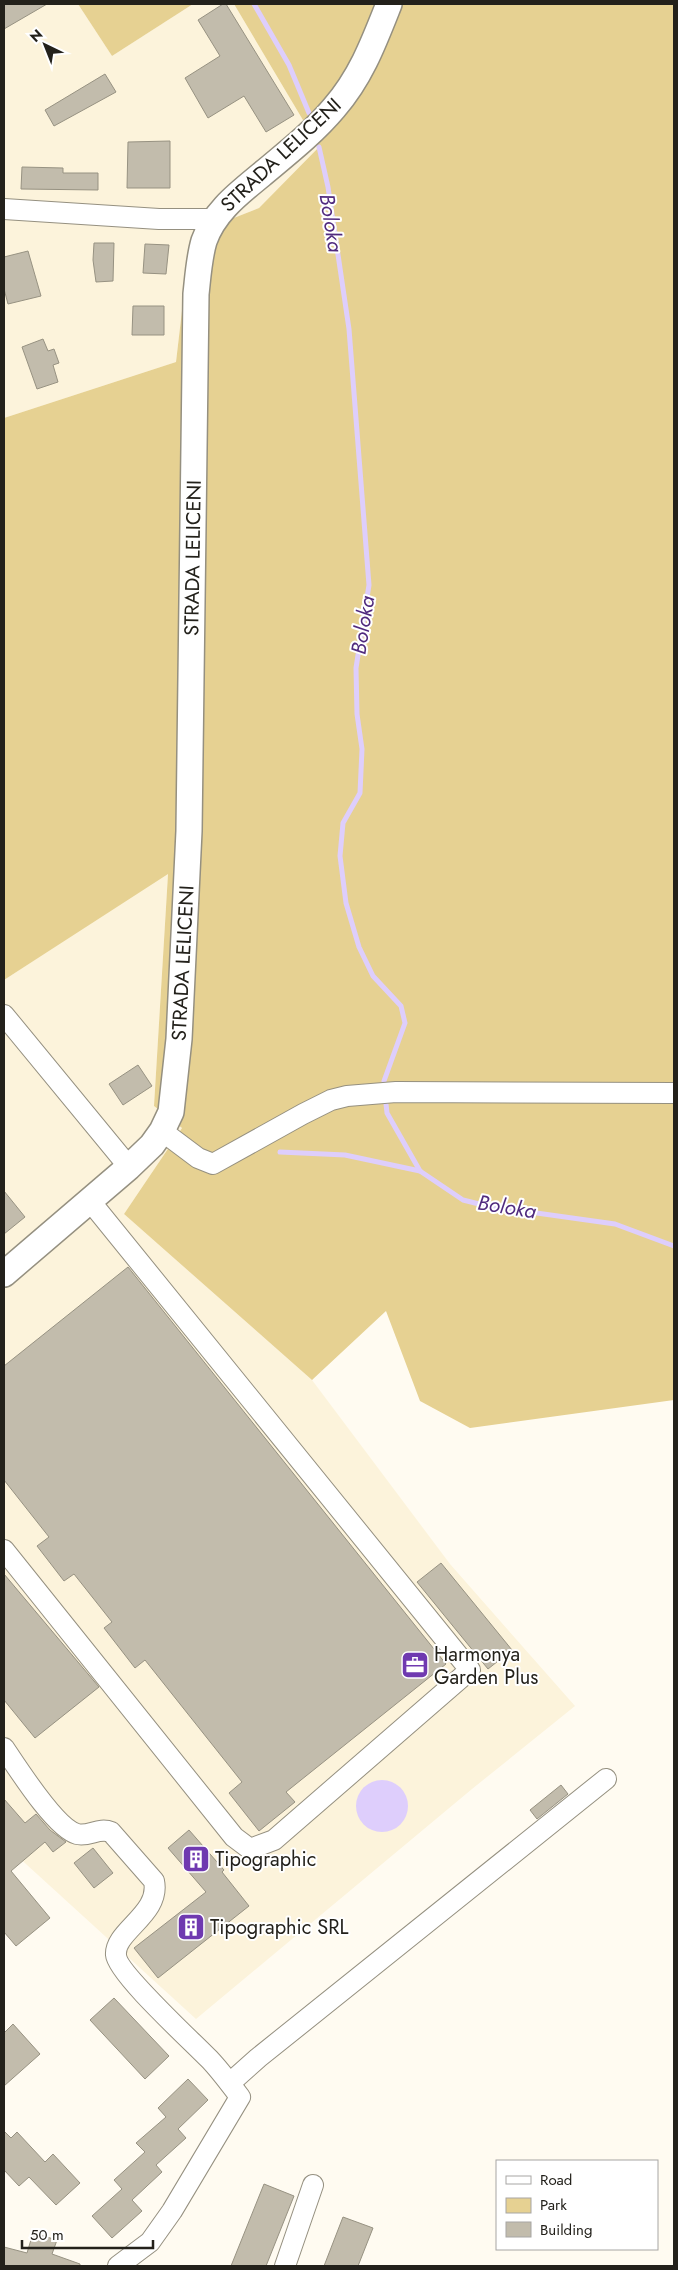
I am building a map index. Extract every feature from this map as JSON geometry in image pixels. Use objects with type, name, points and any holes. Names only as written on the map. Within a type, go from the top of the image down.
[{"type":"main road","name":"STRADA LELICENI","points":[[4,1274],[129,1168],[152,1145],[162,1131],[171,1112],[180,1039],[189,830],[196,294],[204,240],[215,219],[227,204],[314,130],[334,109],[363,68],[389,4]]},
{"type":"street","points":[[4,209],[159,219],[215,219]]},
{"type":"street","points":[[4,1015],[129,1168]]},
{"type":"street","points":[[162,1131],[198,1158],[213,1164],[303,1114],[331,1100],[347,1096],[405,1092],[674,1093]]},
{"type":"street","points":[[4,1550],[234,1838],[250,1849],[274,1840],[470,1670],[90,1201]]},
{"type":"street","points":[[4,1748],[50,1813],[67,1829],[76,1834],[84,1835],[100,1830],[111,1832],[154,1880],[156,1890],[147,1910],[120,1942],[115,1954],[118,1962],[130,1979],[230,2083],[240,2097],[172,2211],[150,2242],[118,2266]]},
{"type":"street","points":[[230,2083],[273,2046],[606,1779]]},
{"type":"street","points":[[285,2266],[313,2185]]},
{"type":"shaded area","points":[[4,4],[78,4],[112,56],[193,4],[234,4],[319,147],[259,208],[193,234],[176,362],[4,418]]},
{"type":"shaded area","points":[[168,873],[154,1106],[182,1128],[124,1214],[312,1380],[450,1564],[575,1706],[472,1789],[196,2019],[4,1844],[4,980]]},
{"type":"shaded area","points":[[377,1780],[387,1780],[401,1787],[408,1801],[408,1811],[401,1825],[387,1832],[377,1832],[367,1828],[360,1821],[356,1811],[356,1801],[360,1791],[367,1784]]},
{"type":"green space","points":[[78,4],[193,4],[112,56]]},
{"type":"green space","points":[[234,4],[674,4],[674,1400],[470,1428],[420,1401],[386,1311],[312,1380],[124,1214],[182,1128],[154,1106],[168,874],[4,980],[4,418],[176,362],[193,234],[259,208],[319,147]]},
{"type":"building","points":[[4,4],[47,4],[4,29]]},
{"type":"building","points":[[226,4],[294,115],[266,132],[244,96],[208,118],[185,78],[220,56],[198,20]]},
{"type":"building","points":[[105,74],[116,92],[54,126],[45,110]]},
{"type":"building","points":[[170,141],[170,188],[127,188],[128,142]]},
{"type":"building","points":[[22,167],[63,168],[63,173],[98,173],[98,190],[21,189]]},
{"type":"building","points":[[94,243],[114,243],[113,281],[96,282],[93,260]]},
{"type":"building","points":[[145,244],[169,245],[166,274],[143,273]]},
{"type":"building","points":[[28,251],[41,296],[8,304],[4,289],[4,257]]},
{"type":"building","points":[[133,306],[164,306],[164,335],[132,335]]},
{"type":"building","points":[[43,339],[48,351],[54,349],[59,363],[53,365],[58,382],[37,389],[22,347]]},
{"type":"building","points":[[138,1065],[152,1086],[123,1105],[109,1084]]},
{"type":"building","points":[[4,1191],[25,1217],[4,1234]]},
{"type":"building","points":[[128,1267],[446,1664],[286,1792],[295,1802],[259,1831],[229,1793],[242,1782],[145,1660],[135,1668],[104,1628],[112,1622],[74,1574],[64,1581],[37,1546],[49,1537],[4,1480],[4,1366]]},
{"type":"building","points":[[441,1563],[512,1650],[488,1669],[417,1582]]},
{"type":"building","points":[[4,1574],[99,1687],[35,1738],[4,1700]]},
{"type":"building","points":[[561,1785],[568,1794],[537,1819],[530,1810]]},
{"type":"building","points":[[4,1799],[25,1823],[36,1814],[50,1830],[66,1842],[53,1852],[45,1842],[11,1871],[50,1918],[16,1946],[4,1932]]},
{"type":"building","name":"Tipographic SRL","points":[[189,1830],[224,1870],[222,1872],[249,1906],[158,1978],[134,1948],[206,1892],[168,1848]]},
{"type":"building","points":[[93,1848],[113,1873],[94,1888],[74,1863]]},
{"type":"building","points":[[114,1998],[169,2056],[145,2079],[90,2020]]},
{"type":"building","points":[[13,2024],[40,2054],[4,2086],[4,2033]]},
{"type":"building","points":[[188,2079],[208,2100],[178,2129],[186,2138],[156,2165],[162,2172],[132,2200],[142,2211],[112,2238],[92,2216],[122,2189],[114,2180],[145,2152],[136,2143],[166,2117],[158,2108]]},
{"type":"building","points":[[4,2131],[11,2138],[17,2132],[45,2162],[53,2154],[80,2183],[56,2205],[29,2177],[19,2186],[4,2170]]},
{"type":"building","points":[[264,2184],[294,2196],[266,2266],[231,2266]]},
{"type":"building","points":[[343,2217],[373,2228],[358,2266],[324,2266]]},
{"type":"building","points":[[33,2233],[57,2240],[52,2254],[80,2264],[80,2266],[4,2266],[4,2247],[27,2253]]},
{"type":"waterway","name":"Boloka","points":[[254,4],[289,65],[309,113]]},
{"type":"waterway","name":"Boloka","points":[[319,147],[328,187],[349,329],[369,585],[356,668],[357,714],[362,749],[360,793],[343,823],[340,856],[346,903],[359,947],[373,976],[401,1006],[405,1023],[384,1081]]},
{"type":"waterway","name":"Boloka","points":[[386,1104],[387,1113],[420,1171],[463,1200],[487,1206],[615,1224],[674,1246]]},
{"type":"waterway","points":[[280,1152],[345,1155],[420,1171]]},
{"type":"place","name":"Harmonya Garden Plus","points":[[415,1665]]},
{"type":"place","name":"Tipographic","points":[[196,1859]]},
{"type":"place","name":"Tipographic SRL","points":[[191,1927]]}]
